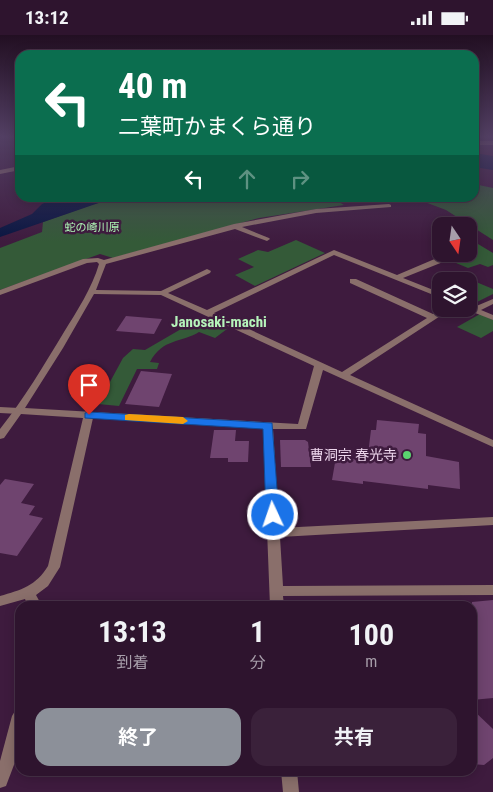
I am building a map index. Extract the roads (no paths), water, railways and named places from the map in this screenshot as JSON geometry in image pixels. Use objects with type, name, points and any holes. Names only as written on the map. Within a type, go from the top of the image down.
[{"type":"street","points":[[0,293],[86,261],[98,260],[103,263],[234,226],[324,209],[389,206]]},
{"type":"street","points":[[234,226],[267,239]]},
{"type":"street","points":[[206,314],[334,252],[432,292]]},
{"type":"street","points":[[0,435],[19,411],[91,292],[104,269],[103,263]]},
{"type":"street","points":[[396,278],[433,263]]},
{"type":"street","points":[[162,293],[207,271]]},
{"type":"street","points":[[353,281],[432,317]]},
{"type":"street","points":[[91,292],[162,293],[493,444]]},
{"type":"street","points":[[477,307],[493,301]]},
{"type":"street","points":[[477,311],[493,318]]},
{"type":"street","points":[[342,376],[432,317]]},
{"type":"street","points":[[0,410],[302,427],[319,366]]},
{"type":"street","points":[[0,601],[29,593],[45,584],[54,567],[89,415]]},
{"type":"street","points":[[268,426],[277,601]]},
{"type":"street","points":[[274,533],[493,521]]},
{"type":"street","points":[[276,591],[493,590]]},
{"type":"street","points":[[29,593],[33,601]]},
{"type":"street","points":[[0,780],[10,757],[15,736]]},
{"type":"street","points":[[289,776],[291,792]]},
{"type":"water","points":[[47,202],[101,202],[0,237],[0,228],[32,214],[42,204]]},
{"type":"place","name":"曹洞宗 春光寺","points":[[407,455]]},
{"type":"district","name":"Janosaki-machi","points":[[219,322]]},
{"type":"park label","name":"蛇の崎川原","points":[[92,227]]}]
